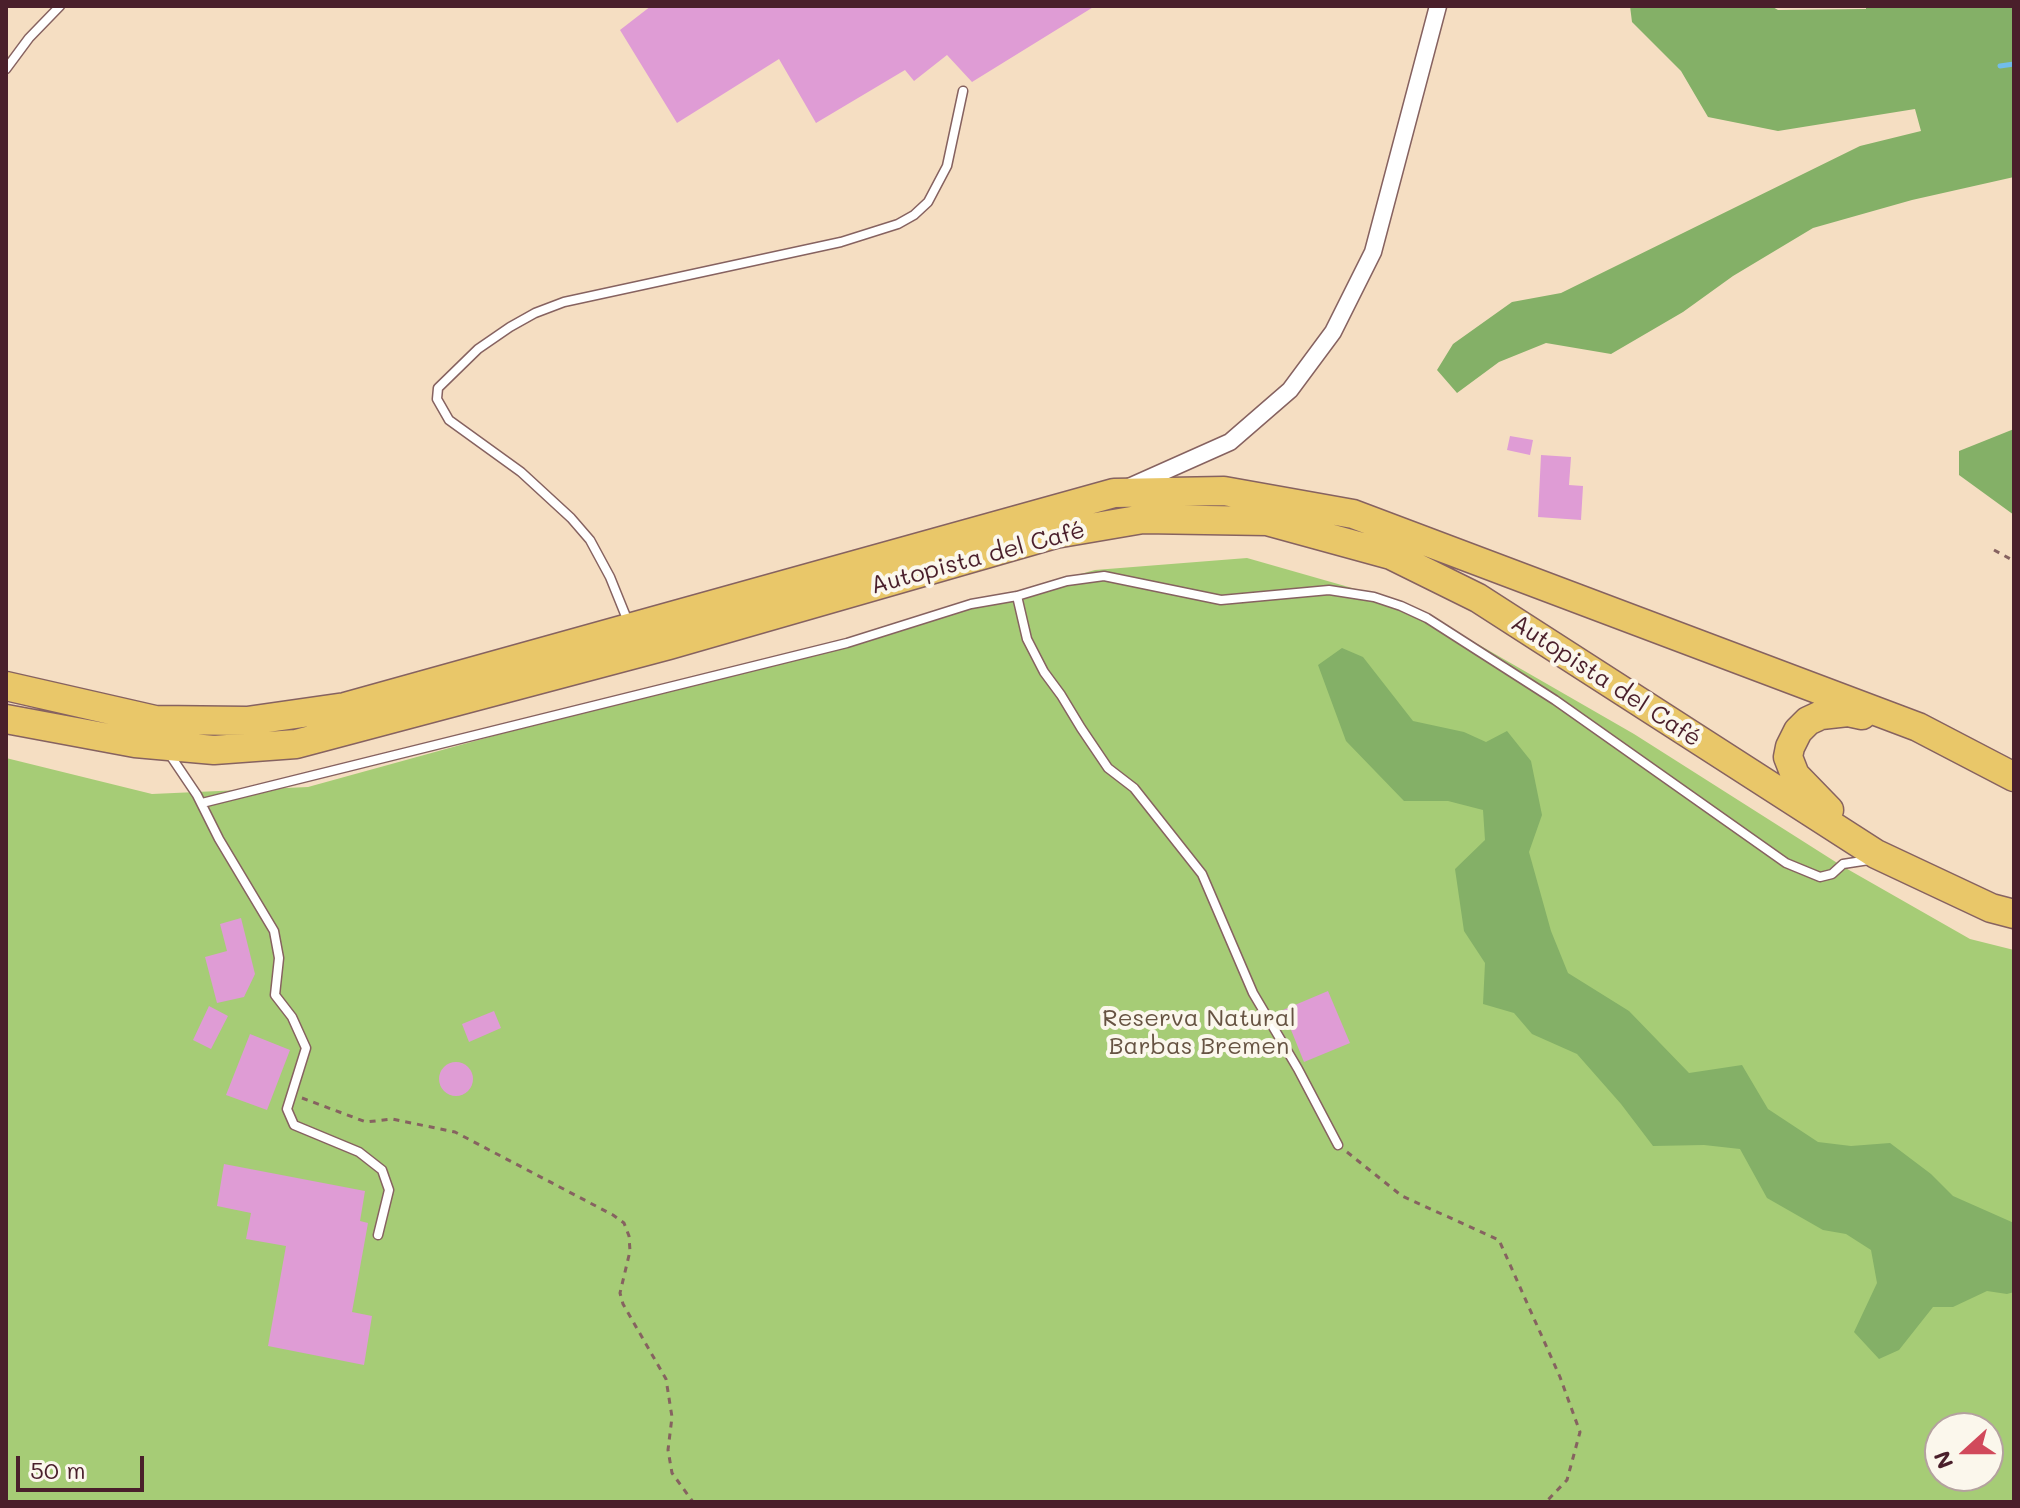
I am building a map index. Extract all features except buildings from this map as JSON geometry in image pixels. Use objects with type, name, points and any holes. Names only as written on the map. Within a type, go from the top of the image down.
[{"type":"highway","name":"Autopista del Café","points":[[6,686],[155,720],[247,721],[345,707],[1114,493],[1224,491],[1353,514],[1918,727],[2014,777]]},
{"type":"highway","name":"Autopista del Café","points":[[6,719],[163,746],[214,750],[296,744],[669,645],[1055,534],[1143,519],[1267,521],[1391,555],[1478,598],[1886,859],[2006,911]]},
{"type":"highway","points":[[1886,859],[1802,784],[1790,765],[1790,747],[1798,731],[1808,721],[1832,712],[1848,712],[1918,727]]},
{"type":"street","points":[[1114,493],[1230,442],[1290,390],[1333,332],[1373,252],[1438,6]]},
{"type":"lane","points":[[6,69],[29,38],[60,6]]},
{"type":"lane","points":[[631,628],[606,568],[590,540],[521,472],[449,420],[437,399],[438,388],[478,349],[510,327],[564,302],[841,242],[898,224],[914,215],[928,202],[947,166],[963,91]]},
{"type":"lane","points":[[202,803],[847,643],[971,604],[1017,596],[1067,581],[1104,576],[1221,600],[1329,590],[1374,597],[1401,606],[1427,618],[1555,700],[1786,863],[1805,873],[1820,877],[1832,874],[1843,864],[1862,859],[1886,859]]},
{"type":"lane","points":[[1017,596],[1027,639],[1044,672],[1081,728],[1108,768],[1134,788],[1202,874],[1253,993],[1338,1145]]},
{"type":"lane","points":[[163,746],[202,803],[219,839],[274,931],[279,958],[275,995],[292,1017],[306,1048],[287,1109],[294,1125],[359,1152],[382,1170],[389,1190],[378,1235]]},
{"type":"path","points":[[1994,550],[2014,561]]},
{"type":"path","points":[[291,1094],[366,1122],[392,1119],[455,1132],[624,1223],[630,1251],[620,1293],[623,1304],[666,1379],[672,1417],[668,1450],[672,1473],[693,1502]]},
{"type":"path","points":[[1338,1145],[1402,1196],[1499,1240],[1560,1377],[1580,1432],[1567,1480],[1546,1502]]},
{"type":"green space","points":[[1630,6],[1771,6],[1778,10],[1866,9],[1866,6],[2014,6],[2014,177],[1912,200],[1813,228],[1733,276],[1683,312],[1611,354],[1546,343],[1499,362],[1457,393],[1437,370],[1453,344],[1512,302],[1561,293],[1860,146],[1921,131],[1915,109],[1778,131],[1708,117],[1681,71],[1632,22]]},
{"type":"green space","points":[[2014,429],[2014,515],[1959,475],[1959,451]]},
{"type":"green space","name":"Reserva Natural Barbas Bremen","points":[[1247,558],[1408,604],[1634,734],[1842,866],[1970,939],[2014,950],[2014,1502],[6,1502],[6,758],[152,794],[308,787],[1095,570]]},
{"type":"green space","points":[[1342,648],[1363,657],[1413,721],[1464,732],[1486,742],[1507,731],[1531,761],[1542,815],[1529,852],[1551,931],[1568,973],[1629,1011],[1689,1073],[1742,1065],[1768,1109],[1818,1142],[1851,1146],[1890,1143],[1931,1174],[1953,1196],[2014,1223],[2014,1292],[1987,1291],[1953,1307],[1933,1307],[1899,1350],[1879,1359],[1854,1332],[1877,1283],[1871,1250],[1846,1234],[1823,1230],[1767,1198],[1740,1149],[1704,1145],[1653,1146],[1577,1054],[1532,1034],[1514,1013],[1483,1004],[1485,963],[1464,931],[1455,869],[1485,840],[1483,810],[1448,801],[1404,801],[1346,741],[1318,665]]},
{"type":"waterway","points":[[2000,66],[2014,64]]}]
